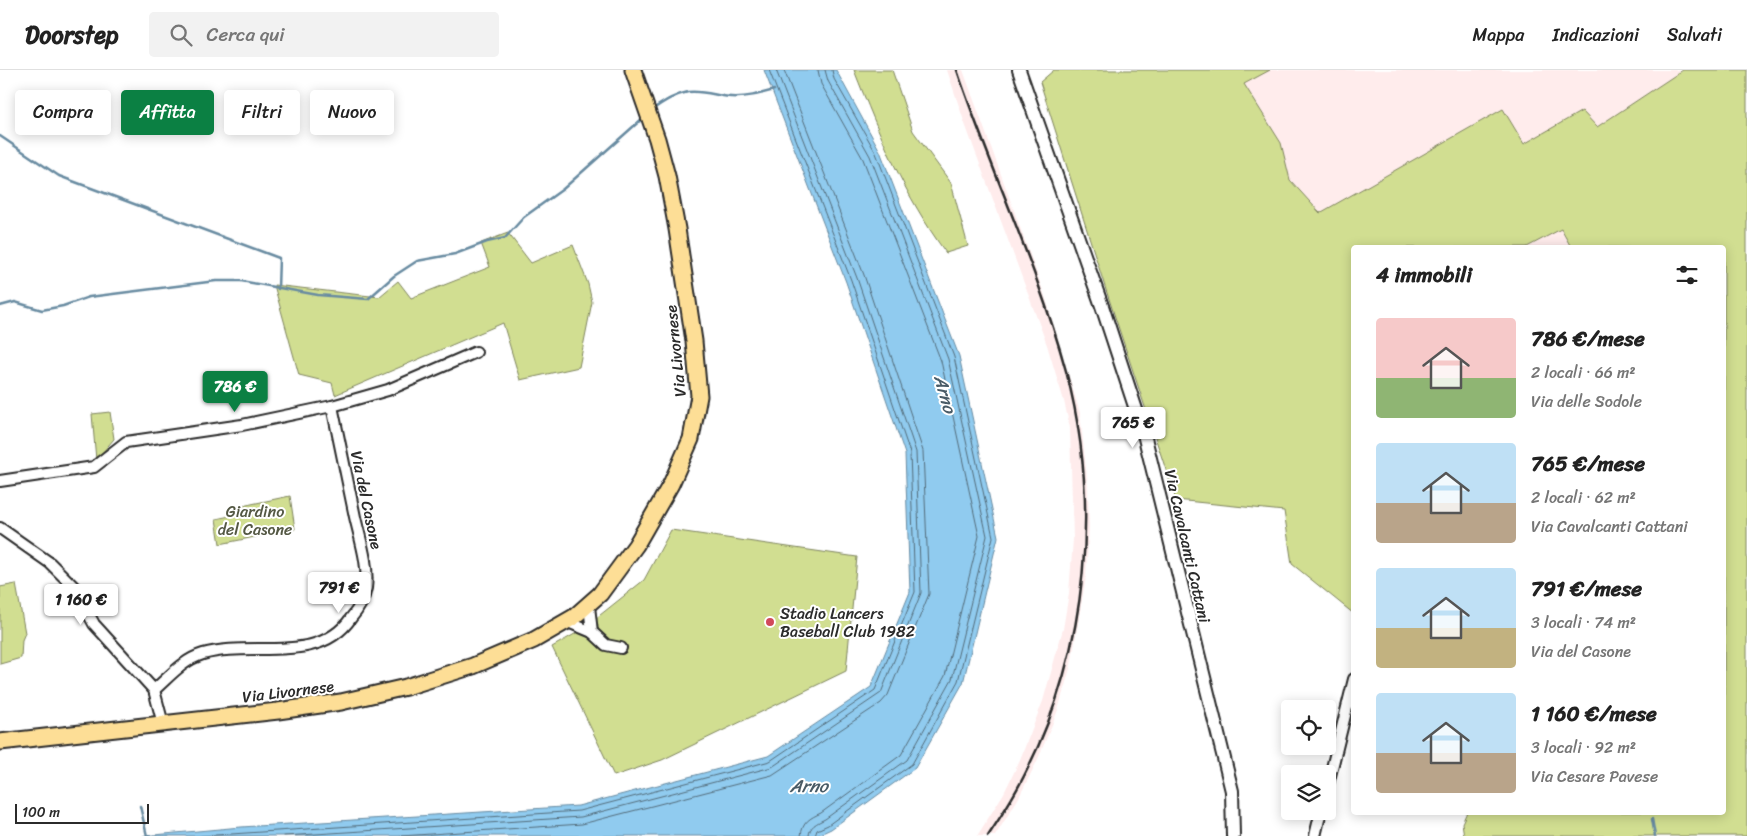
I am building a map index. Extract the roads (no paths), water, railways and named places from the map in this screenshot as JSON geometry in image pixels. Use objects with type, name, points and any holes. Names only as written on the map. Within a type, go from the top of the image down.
[{"type":"main road","name":"Via Livornese","points":[[0,742],[341,702],[406,687],[473,666],[513,650],[568,622],[589,606],[623,566],[671,484],[690,439],[699,396],[693,331],[667,176],[657,139],[632,70]]},
{"type":"street","name":"Via Cavalcanti Cattani","points":[[1019,70],[1102,306],[1144,434],[1232,791],[1233,836]]},
{"type":"street","points":[[0,481],[94,467],[126,442],[242,425],[332,406],[388,390],[476,352]]},
{"type":"street","name":"Via del Casone","points":[[154,690],[182,665],[201,655],[218,651],[308,647],[327,640],[348,624],[359,608],[366,588],[364,559],[332,406]]},
{"type":"street","points":[[0,528],[50,563],[74,587],[94,624],[154,690],[163,724]]},
{"type":"street","points":[[589,606],[592,632]]},
{"type":"street","points":[[568,622],[592,632],[606,645],[621,648]]},
{"type":"street","points":[[1333,765],[1351,692]]},
{"type":"street","points":[[1315,836],[1319,820]]},
{"type":"water","name":"Arno","points":[[764,70],[836,70],[880,151],[959,356],[998,537],[963,683],[915,768],[831,829],[816,836],[143,836],[241,827],[578,806],[768,756],[871,687],[910,592],[905,454],[846,282]]},
{"type":"waterway","points":[[653,109],[665,101],[688,92],[737,97],[774,90]]},
{"type":"waterway","points":[[0,306],[15,302],[42,310],[63,306],[89,297],[216,281],[241,281],[318,295],[368,299],[394,276],[417,261],[455,254],[487,242],[505,238],[524,217],[563,189],[643,118]]},
{"type":"waterway","points":[[0,136],[59,176],[279,258],[278,289]]},
{"type":"waterway","points":[[140,806],[147,836]]},
{"type":"waterway","points":[[1652,819],[1655,836]]},
{"type":"railway","points":[[957,70],[1055,333],[1077,421],[1083,471],[1085,523],[1082,574],[1075,625],[1064,675],[1048,723],[1027,770],[1009,804],[988,836]]},
{"type":"place","name":"Stadio Lancers Baseball Club 1982","points":[[770,622]]},
{"type":"park label","name":"Giardino del Casone","points":[[255,520]]}]
